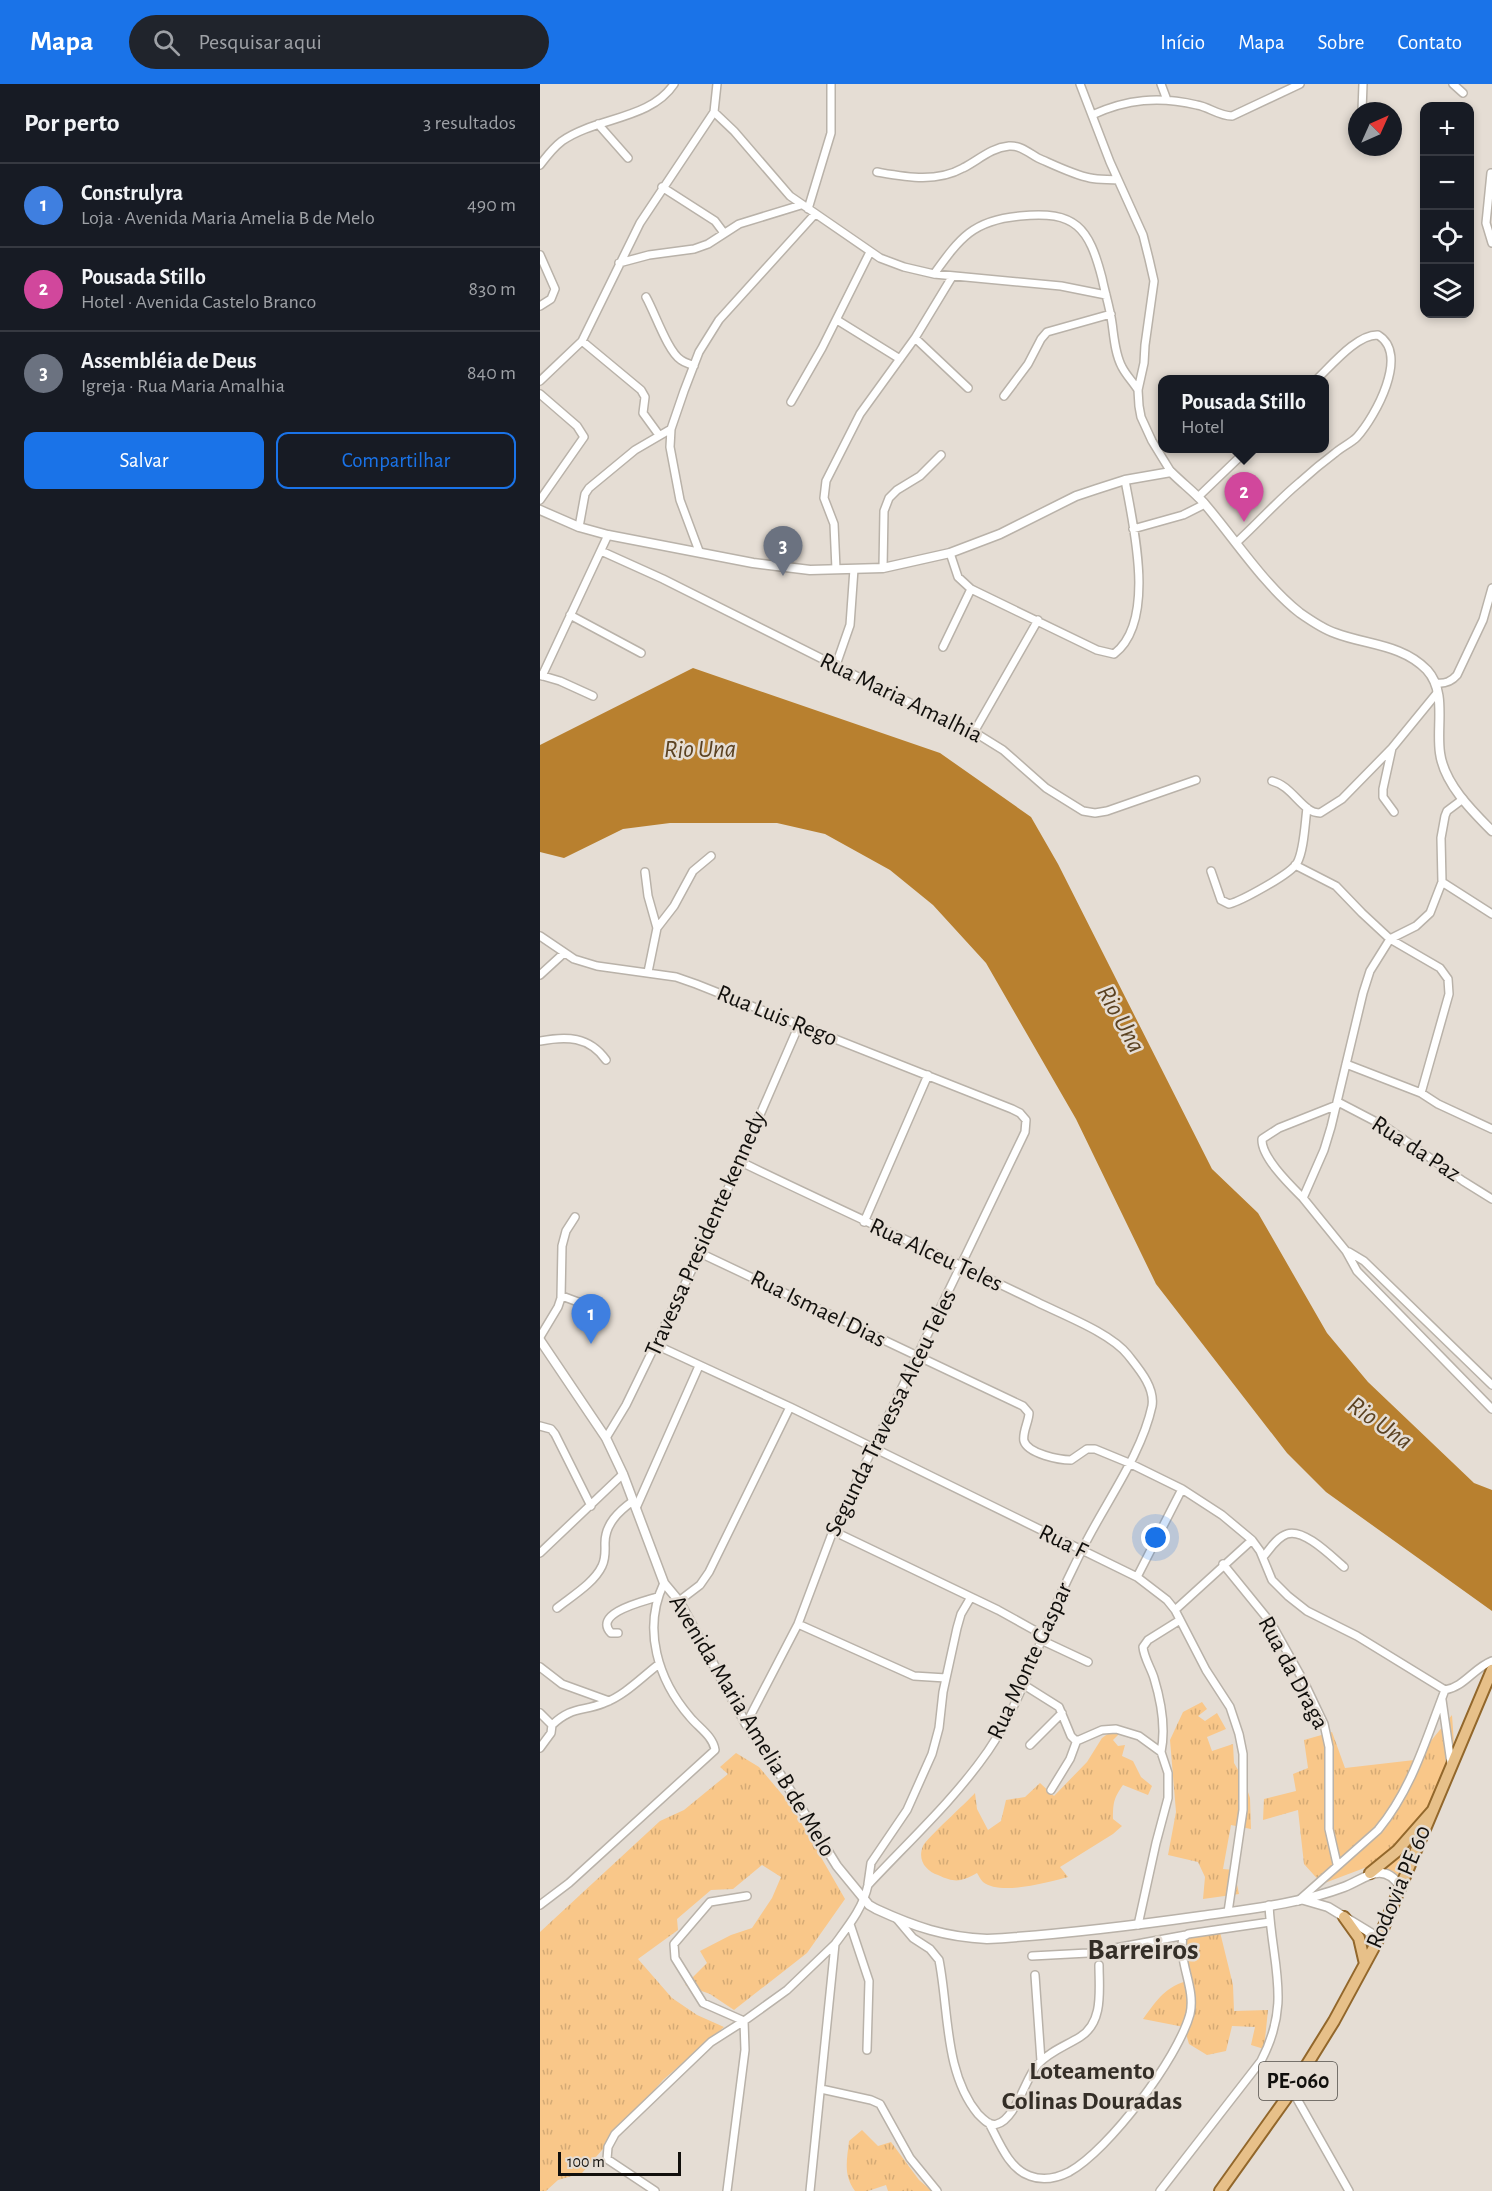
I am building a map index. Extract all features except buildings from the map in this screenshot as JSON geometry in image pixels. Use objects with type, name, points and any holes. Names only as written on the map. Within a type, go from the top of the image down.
[{"type":"main road","name":"Rodovia PE 60","points":[[1365,1964],[1379,1938],[1492,1670]]},
{"type":"main road","points":[[1370,1873],[1396,1851],[1433,1810]]},
{"type":"main road","points":[[1344,1917],[1359,1938],[1365,1964]]},
{"type":"main road","name":"PE-060","points":[[1220,2191],[1315,2054],[1365,1964]]},
{"type":"street","points":[[540,165],[562,141],[657,101],[674,84]]},
{"type":"street","points":[[540,381],[582,341],[640,223],[714,112],[717,84]]},
{"type":"street","points":[[699,551],[680,500],[670,447],[671,429],[699,351],[719,320],[812,212],[831,133],[831,84]]},
{"type":"street","points":[[1080,84],[1118,180],[1143,235],[1154,281],[1144,363],[1138,390],[1141,417],[1158,451]]},
{"type":"street","points":[[1161,84],[1167,100]]},
{"type":"street","points":[[1092,115],[1115,105],[1137,100],[1167,100],[1200,105],[1232,116],[1300,84]]},
{"type":"street","points":[[1362,102],[1363,84]]},
{"type":"street","points":[[1453,84],[1463,93]]},
{"type":"street","points":[[714,112],[728,124],[790,196],[870,252],[891,263],[952,277],[1061,286],[1106,295]]},
{"type":"street","points":[[598,124],[628,158]]},
{"type":"street","points":[[877,172],[904,177],[938,177],[965,167],[991,151],[1011,146],[1089,178],[1118,180]]},
{"type":"street","points":[[1491,173],[1486,223],[1492,243]]},
{"type":"street","points":[[662,187],[715,221],[724,233]]},
{"type":"street","points":[[619,262],[693,249],[708,244],[746,222],[801,205]]},
{"type":"street","points":[[934,274],[951,249],[968,233],[992,220],[1045,215],[1068,220],[1079,226],[1088,238],[1097,259],[1122,367],[1138,390]]},
{"type":"street","points":[[791,402],[837,320],[870,252]]},
{"type":"street","points":[[540,255],[555,289],[551,299],[540,306]]},
{"type":"street","points":[[836,570],[834,524],[824,498],[826,481],[860,414],[915,338],[952,277]]},
{"type":"street","points":[[646,297],[672,351],[682,361],[694,366]]},
{"type":"street","points":[[1004,396],[1028,364],[1047,332],[1111,314]]},
{"type":"street","points":[[837,320],[900,359]]},
{"type":"street","points":[[1236,543],[1298,484],[1356,439],[1365,428],[1380,403],[1389,374],[1390,356],[1386,343],[1378,335],[1366,336],[1321,375]]},
{"type":"street","points":[[915,338],[968,388]]},
{"type":"street","points":[[582,341],[641,390],[645,397],[643,413],[659,435]]},
{"type":"street","points":[[540,394],[577,426],[584,437],[540,500]]},
{"type":"street","points":[[579,527],[585,494],[589,488],[635,450],[671,429]]},
{"type":"street","points":[[1159,453],[1171,472],[1202,501],[1267,579],[1300,613],[1334,633],[1373,642],[1404,653],[1423,667],[1436,688],[1440,717],[1440,754],[1446,775],[1492,831]]},
{"type":"street","points":[[1133,529],[1183,515],[1202,501],[1245,453]]},
{"type":"street","points":[[883,568],[884,512],[889,498],[897,490],[920,476],[942,455]]},
{"type":"street","points":[[540,510],[579,527],[608,535],[780,567],[810,570],[883,568],[950,553],[1000,534],[1076,496],[1125,480],[1171,472]]},
{"type":"street","points":[[950,553],[958,577],[971,589],[1111,655],[1119,650],[1132,625],[1138,605],[1139,567],[1125,480]]},
{"type":"street","points":[[593,696],[560,681],[541,676],[608,535]]},
{"type":"street","name":"Rua Maria Amalhia","points":[[601,551],[663,579],[922,709],[974,732],[1003,750],[1053,793],[1089,813],[1107,811],[1196,780]]},
{"type":"street","points":[[836,665],[850,625],[855,569]]},
{"type":"street","points":[[1272,781],[1285,786],[1313,812],[1320,813],[1342,799],[1392,748],[1436,688],[1453,680],[1457,675],[1483,620],[1492,588]]},
{"type":"street","points":[[943,647],[971,589]]},
{"type":"street","points":[[570,615],[640,653]]},
{"type":"street","points":[[974,732],[1038,620]]},
{"type":"street","points":[[1392,748],[1383,797],[1394,812]]},
{"type":"street","points":[[1303,1198],[1324,1150],[1338,1104],[1370,971],[1390,939],[1416,926],[1430,913],[1442,882],[1441,838],[1444,816],[1463,798]]},
{"type":"street","points":[[1211,871],[1221,900],[1229,904],[1284,874],[1295,865],[1301,849],[1307,808]]},
{"type":"street","points":[[648,972],[657,928],[674,906],[693,871],[711,856]]},
{"type":"street","points":[[1295,865],[1324,878],[1341,889],[1390,939],[1434,963],[1446,973],[1449,994],[1421,1093]]},
{"type":"street","points":[[645,872],[648,896],[657,928]]},
{"type":"street","points":[[1442,882],[1492,914]]},
{"type":"street","name":"Rua Luis Rego","points":[[540,936],[574,959],[597,966],[648,972],[696,984],[1012,1109]]},
{"type":"street","points":[[540,975],[564,953]]},
{"type":"street","name":"Travessa Presidente kennedy","points":[[606,1438],[626,1405],[700,1253],[799,1026]]},
{"type":"street","points":[[540,1041],[565,1038],[586,1042],[600,1052],[606,1060]]},
{"type":"street","points":[[1346,1064],[1421,1093],[1438,1104],[1492,1130]]},
{"type":"street","points":[[864,1222],[928,1075]]},
{"type":"street","points":[[1338,1104],[1279,1128],[1262,1139],[1262,1145],[1271,1162],[1346,1251],[1357,1271],[1492,1409]]},
{"type":"street","name":"Rua da Paz","points":[[1338,1104],[1386,1127],[1462,1181],[1492,1198]]},
{"type":"street","name":"Segunda Travessa Alceu Teles","points":[[746,1724],[798,1624],[833,1531],[1026,1129],[1025,1118],[1012,1109]]},
{"type":"street","name":"Rua Alceu Teles","points":[[740,1161],[1106,1336],[1128,1355],[1147,1382],[1152,1400],[1142,1436],[1129,1462]]},
{"type":"street","points":[[540,1338],[562,1296],[562,1246],[566,1231],[575,1217]]},
{"type":"street","points":[[1346,1251],[1364,1261],[1492,1385]]},
{"type":"street","name":"Rua Ismael Dias","points":[[700,1253],[1026,1408],[1029,1416],[1024,1441],[1035,1451],[1047,1456],[1071,1460],[1084,1450],[1091,1448],[1129,1462]]},
{"type":"street","points":[[562,1296],[578,1302],[595,1314]]},
{"type":"street","name":"Avenida Maria Amelia B de Melo","points":[[540,1338],[606,1438],[623,1474],[664,1583],[679,1601],[746,1724],[837,1866],[864,1899],[876,1909],[923,1930],[942,1935],[987,1939],[1138,1925],[1300,1900],[1346,1886],[1370,1873]]},
{"type":"street","name":"Rua F","points":[[656,1345],[790,1407],[1137,1577],[1167,1600],[1175,1610],[1206,1670],[1230,1707],[1244,1754],[1243,1810],[1228,1912]]},
{"type":"street","points":[[557,1608],[583,1587],[601,1568],[605,1557],[605,1537],[608,1527],[624,1508],[635,1504],[699,1366]]},
{"type":"street","points":[[679,1601],[693,1591],[710,1572],[790,1407]]},
{"type":"street","points":[[540,1426],[555,1434],[591,1506]]},
{"type":"street","points":[[1129,1462],[1182,1489],[1222,1515],[1252,1540],[1263,1557],[1272,1580],[1307,1611],[1357,1636],[1445,1690]]},
{"type":"street","name":"Rua Monte Gaspar","points":[[655,2191],[607,2158],[606,2151],[611,2139],[711,2042],[787,1990],[835,1944],[864,1899],[868,1885],[962,1785],[999,1732],[1024,1685],[1042,1637],[1081,1551],[1129,1462]]},
{"type":"street","points":[[540,1553],[623,1474]]},
{"type":"street","points":[[1137,1577],[1182,1489]]},
{"type":"street","points":[[833,1531],[971,1597],[1088,1662]]},
{"type":"street","points":[[1263,1557],[1280,1537],[1293,1533],[1308,1538],[1344,1567]]},
{"type":"street","points":[[1175,1610],[1252,1540]]},
{"type":"street","name":"Rua da Draga","points":[[1223,1564],[1271,1623],[1304,1682],[1324,1724],[1329,1747],[1329,1829],[1336,1864]]},
{"type":"street","points":[[540,1905],[713,1753],[715,1747],[712,1742],[681,1705],[659,1664],[654,1609],[664,1583]]},
{"type":"street","points":[[618,1633],[610,1632],[606,1626],[613,1615],[657,1597]]},
{"type":"street","points":[[868,1885],[871,1863],[907,1810],[932,1754],[960,1619],[971,1597]]},
{"type":"street","points":[[1161,1752],[1163,1742],[1161,1710],[1143,1647],[1148,1640],[1180,1620]]},
{"type":"street","points":[[798,1624],[914,1676],[946,1678]]},
{"type":"street","points":[[1300,1900],[1336,1864],[1378,1830],[1415,1771],[1445,1690],[1461,1684],[1475,1670],[1492,1661]]},
{"type":"street","points":[[540,1748],[551,1733],[552,1725],[573,1710],[609,1701],[659,1664]]},
{"type":"street","points":[[540,1667],[562,1684],[609,1701]]},
{"type":"street","points":[[1024,1685],[1055,1704],[1062,1713],[1071,1736],[1077,1740]]},
{"type":"street","points":[[1442,1698],[1452,1766]]},
{"type":"street","points":[[540,1713],[552,1725]]},
{"type":"street","points":[[1030,1744],[1062,1713]]},
{"type":"street","points":[[1051,1790],[1070,1758],[1077,1740],[1102,1730],[1126,1731],[1139,1736],[1161,1752],[1168,1773],[1168,1798],[1138,1925]]},
{"type":"street","points":[[1370,1873],[1386,1874],[1400,1886]]},
{"type":"street","points":[[727,2191],[745,2050],[744,2021],[703,2004],[675,1958],[674,1944],[710,1902],[747,1896]]},
{"type":"street","points":[[1300,1900],[1323,1905],[1379,1938]]},
{"type":"street","points":[[1160,2191],[1261,2061],[1271,2039],[1278,2016],[1279,1997],[1269,1905]]},
{"type":"street","points":[[897,1919],[913,1938],[930,1949],[939,1960],[953,2055],[958,2074],[975,2110],[989,2123],[1015,2167],[1036,2178],[1050,2179],[1069,2172],[1097,2149],[1146,2094],[1167,2061],[1183,2030],[1192,2000],[1182,1946],[1186,1935]]},
{"type":"street","points":[[1032,1956],[1088,1953],[1270,1922]]},
{"type":"street","points":[[850,1924],[870,1981],[867,2050]]},
{"type":"street","points":[[810,2191],[835,1944]]},
{"type":"street","points":[[989,2123],[999,2124],[1010,2113],[1041,2061],[1085,2033],[1094,2022],[1099,2004],[1100,1965]]},
{"type":"street","points":[[1035,1975],[1041,2061]]},
{"type":"street","points":[[821,2089],[880,2104],[910,2158],[937,2191]]},
{"type":"street","points":[[1292,2090],[1349,2191]]},
{"type":"green space","points":[[1202,1702],[1207,1709],[1198,1716],[1205,1721],[1217,1713],[1226,1729],[1207,1737],[1212,1751],[1233,1744],[1234,1763],[1244,1780],[1250,1798],[1251,1829],[1231,1825],[1223,1869],[1234,1870],[1239,1894],[1203,1899],[1205,1877],[1198,1862],[1168,1855],[1176,1812],[1170,1740],[1183,1712]]},
{"type":"green space","points":[[1452,1715],[1454,1744],[1430,1805],[1388,1855],[1375,1864],[1322,1884],[1304,1864],[1298,1810],[1263,1820],[1264,1799],[1296,1791],[1293,1774],[1308,1768],[1304,1740],[1332,1732],[1345,1768],[1423,1759],[1430,1742]]},
{"type":"green space","points":[[1121,1732],[1113,1740],[1118,1746],[1125,1745],[1122,1756],[1133,1761],[1141,1777],[1152,1786],[1148,1795],[1123,1785],[1115,1800],[1113,1813],[1113,1819],[1122,1826],[1060,1867],[1068,1877],[1025,1887],[1001,1888],[983,1882],[977,1873],[962,1880],[954,1880],[944,1878],[926,1868],[921,1856],[923,1846],[975,1793],[977,1809],[988,1830],[1001,1821],[1006,1800],[1025,1797],[1040,1783],[1054,1796],[1087,1762],[1102,1738],[1109,1733]]},
{"type":"green space","points":[[736,1753],[759,1767],[791,1805],[845,1899],[807,1953],[734,2010],[710,1994],[685,1985],[707,1963],[700,1951],[731,1935],[752,1928],[772,1898],[781,1877],[762,1865],[733,1889],[711,1890],[677,1919],[678,1930],[638,1959],[672,1998],[697,2015],[724,2027],[663,2080],[582,2173],[558,2180],[546,2191],[540,2191],[540,1932],[660,1821],[684,1810],[728,1774],[720,1767]]},
{"type":"green space","points":[[1409,1847],[1397,1877],[1393,1871],[1382,1870],[1392,1864]]},
{"type":"green space","points":[[1220,1932],[1233,1985],[1234,2011],[1268,2010],[1264,2049],[1251,2045],[1255,2027],[1232,2026],[1226,2051],[1207,2055],[1189,2044],[1184,2027],[1143,2019],[1168,1990],[1191,1980],[1186,1960],[1185,1938]]},
{"type":"green space","points":[[862,2130],[878,2146],[891,2142],[919,2180],[932,2191],[888,2191],[886,2185],[868,2191],[855,2191],[847,2173],[847,2155],[849,2141]]},
{"type":"water","name":"Rio Una","points":[[693,668],[940,753],[1031,817],[1058,864],[1212,1169],[1258,1213],[1327,1333],[1368,1382],[1474,1483],[1492,1490],[1492,1611],[1326,1492],[1287,1453],[1156,1284],[1076,1119],[986,963],[933,905],[890,870],[825,834],[777,823],[670,823],[623,829],[564,858],[540,852],[540,745]]},
{"type":"place","name":"Pousada Stillo","points":[[1244,522]]},
{"type":"place","name":"Assembléia de Deus","points":[[783,576]]},
{"type":"place","name":"Construlyra","points":[[591,1344]]},
{"type":"district","name":"Barreiros","points":[[1143,1950]]},
{"type":"district","name":"Loteamento Colinas Douradas","points":[[1092,2086]]}]
